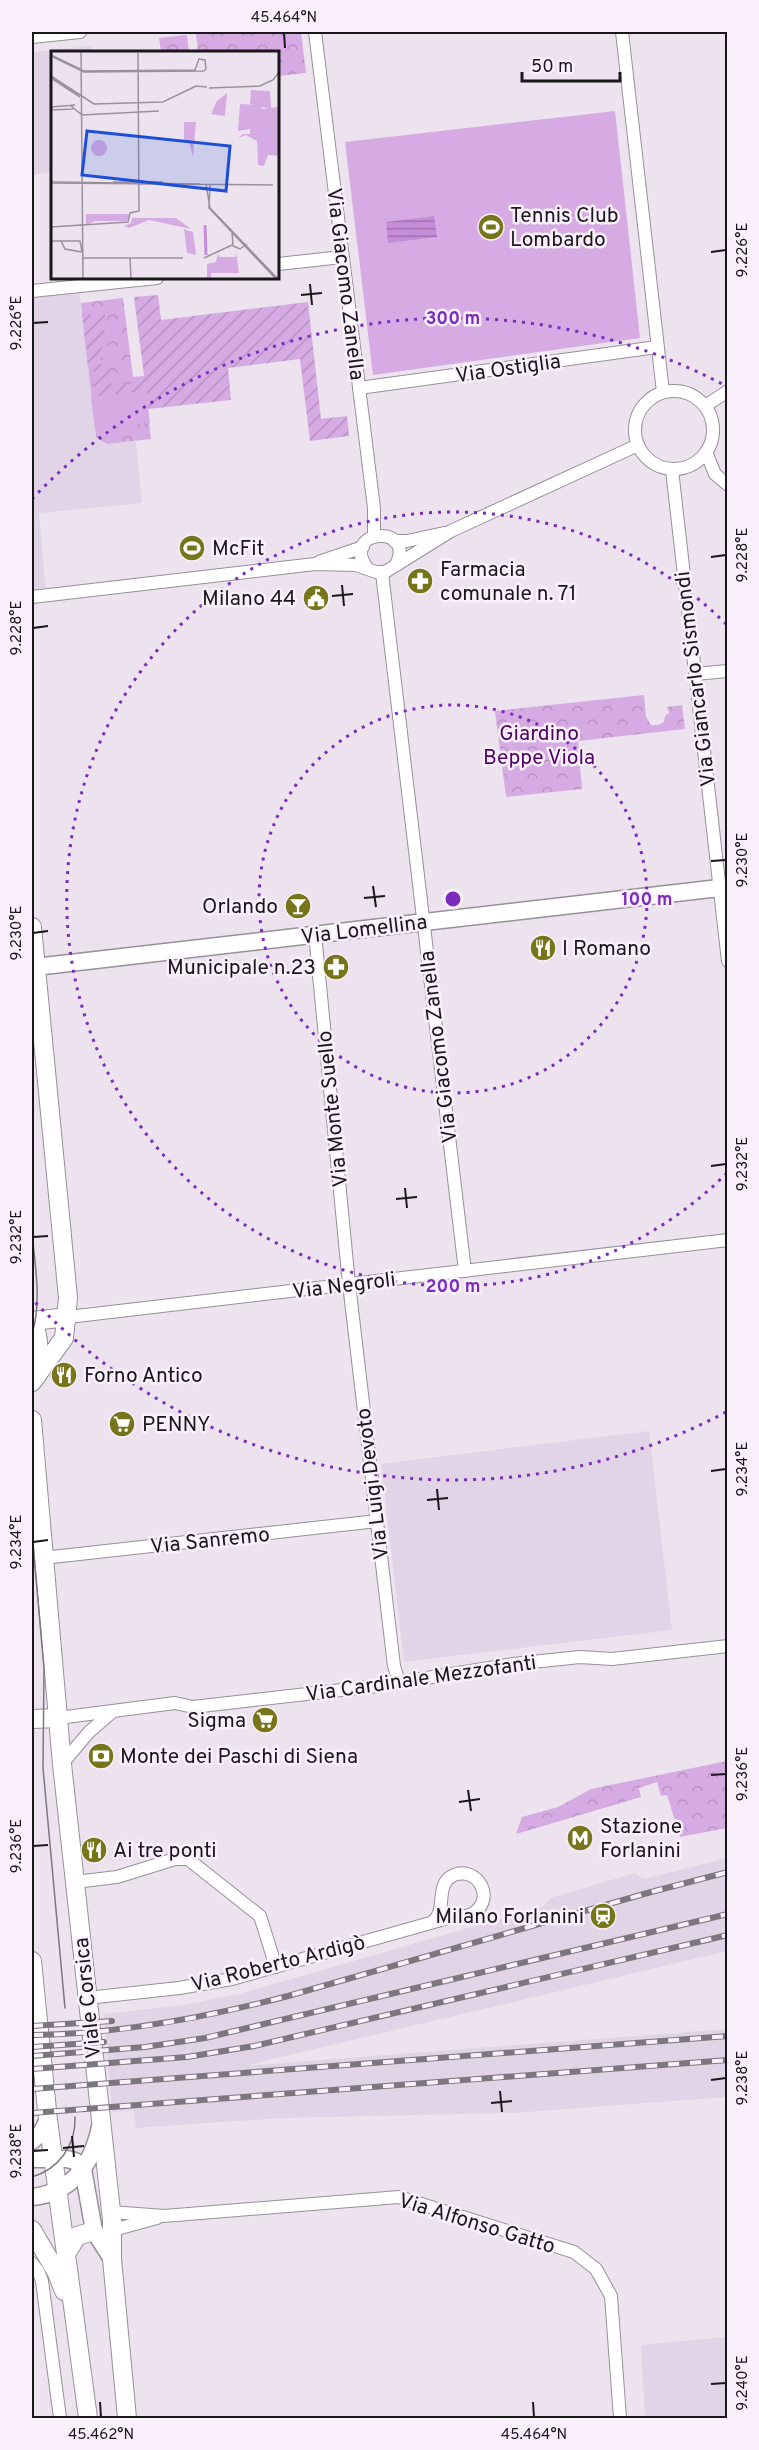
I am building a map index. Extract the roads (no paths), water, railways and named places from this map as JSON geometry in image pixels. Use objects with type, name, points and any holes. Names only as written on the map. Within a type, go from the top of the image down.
[{"type":"main road","points":[[32,927],[33,967],[68,1298],[68,1317],[62,1343],[40,1369],[32,1384]]},
{"type":"main road","name":"Via Negroli","points":[[32,1321],[68,1317]]},
{"type":"main road","points":[[32,1321],[37,1331],[39,1347],[32,1384]]},
{"type":"main road","points":[[32,1420],[43,1558]]},
{"type":"main road","name":"Viale Corsica","points":[[43,1558],[62,1764],[112,2221],[112,2259],[127,2418]]},
{"type":"main road","points":[[32,1719],[58,1718]]},
{"type":"main road","points":[[32,1961],[48,2120],[88,2418]]},
{"type":"main road","points":[[32,2230],[61,2281],[77,2342]]},
{"type":"main road","points":[[66,2254],[77,2236],[94,2231]]},
{"type":"street","points":[[32,38],[80,32]]},
{"type":"street","name":"Via Giacomo Zanella","points":[[315,32],[374,508],[374,536]]},
{"type":"street","points":[[622,32],[663,392]]},
{"type":"street","points":[[279,264],[342,257]]},
{"type":"street","points":[[32,291],[147,279]]},
{"type":"street","name":"Via Ostiglia","points":[[359,388],[657,347]]},
{"type":"street","points":[[674,391],[688,393],[705,406],[712,419],[713,433],[706,452],[691,466],[672,470],[653,464],[643,455],[635,430],[640,410],[648,400],[663,392],[674,391]]},
{"type":"street","points":[[705,406],[728,391]]},
{"type":"street","points":[[32,597],[315,564],[367,568],[382,573],[451,531],[638,445]]},
{"type":"street","points":[[706,452],[715,474],[728,485]]},
{"type":"street","name":"Via Giancarlo Sismondi","points":[[672,470],[695,674],[723,887],[728,961]]},
{"type":"street","points":[[394,541],[407,541],[451,531]]},
{"type":"street","points":[[367,568],[362,556],[363,547],[374,536],[385,535],[394,541],[399,553],[396,565]]},
{"type":"street","points":[[315,564],[363,547]]},
{"type":"street","name":"Via Giacomo Zanella","points":[[382,573],[465,1271]]},
{"type":"street","points":[[695,674],[728,670]]},
{"type":"street","name":"Via Lomellina","points":[[33,967],[723,887]]},
{"type":"street","name":"Via Monte Suello","points":[[315,934],[349,1284]]},
{"type":"street","name":"Via Negroli","points":[[68,1317],[728,1240]]},
{"type":"street","name":"Via Luigi Devoto","points":[[349,1284],[394,1666],[399,1682]]},
{"type":"street","name":"Via Sanremo","points":[[43,1558],[376,1521]]},
{"type":"street","name":"Via Cardinale Mezzofanti","points":[[58,1718],[178,1703],[193,1707],[399,1682],[513,1664],[586,1657],[612,1659],[728,1646]]},
{"type":"street","points":[[62,1764],[88,1732],[114,1710]]},
{"type":"street","points":[[75,1882],[117,1877],[175,1859],[188,1859],[260,1916],[276,1967]]},
{"type":"street","name":"Via Roberto Ardigò","points":[[87,1998],[203,1984],[276,1967],[475,1912],[484,1899],[480,1882],[473,1876],[464,1874],[456,1875],[448,1880],[443,1887],[438,1918],[431,1923]]},
{"type":"street","points":[[32,2197],[57,2191],[73,2181],[96,2146],[100,2119]]},
{"type":"street","points":[[32,2141],[41,2133],[48,2120]]},
{"type":"street","points":[[32,2159],[71,2160],[83,2169],[94,2231],[112,2259]]},
{"type":"street","name":"Via Alfonso Gatto","points":[[112,2221],[399,2197],[574,2252],[596,2269],[611,2296],[620,2418]]},
{"type":"street","name":"Via Alfonso Gatto","points":[[112,2221],[164,2216]]},
{"type":"street","points":[[94,2231],[112,2221]]},
{"type":"street","points":[[32,2263],[42,2281],[60,2418]]},
{"type":"tram line","points":[[32,1233],[37,1296],[32,1334]]},
{"type":"tram line","points":[[32,1533],[44,1668],[43,1768],[65,2008]]},
{"type":"tram line","points":[[32,2177],[50,2168],[64,2154],[75,2127],[75,2117]]},
{"type":"railway","points":[[32,2035],[129,2028],[193,2018],[256,2004],[728,1872]]},
{"type":"railway","points":[[32,2056],[145,2047],[205,2038],[728,1914]]},
{"type":"railway","points":[[32,2069],[187,2057],[254,2046],[728,1935]]},
{"type":"railway","points":[[32,2026],[112,2021]]},
{"type":"railway","points":[[32,2089],[728,2036]]},
{"type":"railway","points":[[32,2047],[104,2042]]},
{"type":"railway","points":[[32,2113],[728,2060]]},
{"type":"place","name":"Tennis Club Lombardo","points":[[491,227]]},
{"type":"place","name":"McFit","points":[[192,548]]},
{"type":"place","name":"Farmacia comunale n. 71","points":[[420,581]]},
{"type":"place","name":"Milano 44","points":[[316,598]]},
{"type":"place","name":"Orlando","points":[[298,906]]},
{"type":"place","name":"I Romano","points":[[543,948]]},
{"type":"place","name":"Municipale n.23","points":[[336,967]]},
{"type":"place","name":"Forno Antico","points":[[64,1375]]},
{"type":"place","name":"PENNY","points":[[122,1424]]},
{"type":"place","name":"Sigma","points":[[265,1720]]},
{"type":"place","name":"Monte dei Paschi di Siena","points":[[101,1756]]},
{"type":"place","name":"Stazione Forlanini","points":[[580,1838]]},
{"type":"place","name":"Ai tre ponti","points":[[94,1850]]},
{"type":"place","name":"Milano Forlanini","points":[[603,1916]]},
{"type":"park label","name":"Giardino Beppe Viola","points":[[539,745]]}]
